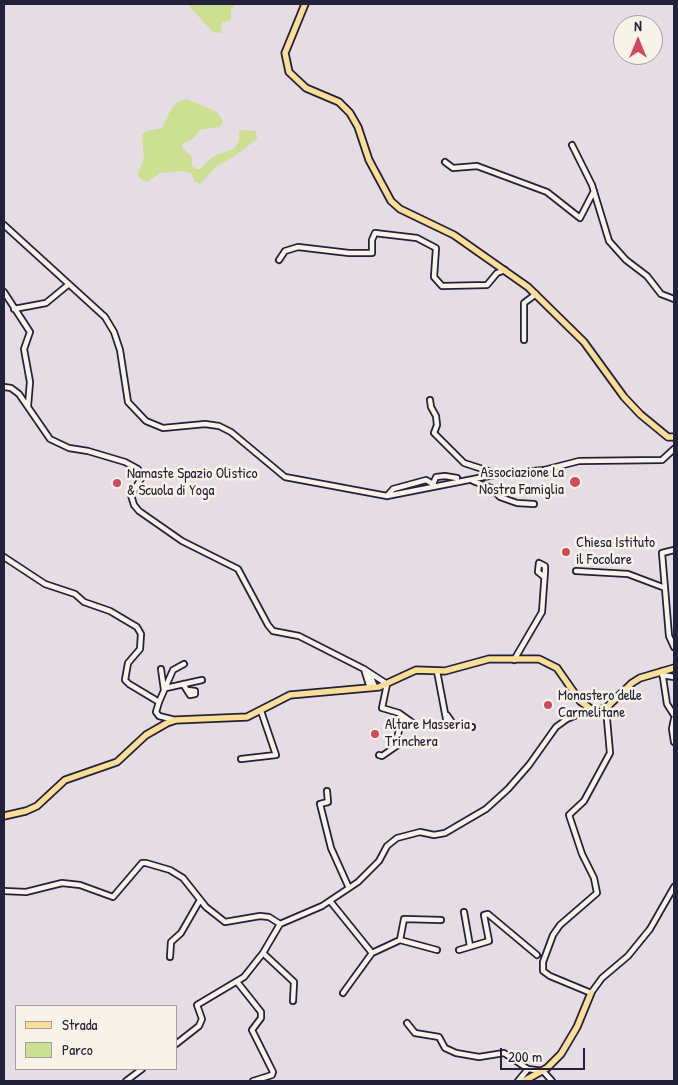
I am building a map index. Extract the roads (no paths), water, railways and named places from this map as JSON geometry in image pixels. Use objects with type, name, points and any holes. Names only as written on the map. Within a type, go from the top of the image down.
[{"type":"main road","points":[[304,4],[286,53],[289,72],[306,88],[339,102],[350,113],[356,121],[364,149],[380,183],[396,206],[454,235],[506,270],[536,294],[584,342],[624,397],[674,442]]},
{"type":"main road","points":[[4,816],[26,811],[37,806],[65,780],[117,762],[151,731],[176,720],[236,720],[261,711],[290,695],[372,688],[387,684],[416,670],[437,671],[489,658],[539,659],[549,662],[564,676],[580,701],[591,709],[606,708],[632,683],[674,668]]},
{"type":"main road","points":[[524,1081],[543,1071],[562,1054],[577,1027],[591,993]]},
{"type":"street","points":[[572,145],[594,191],[609,241],[626,260],[647,276],[661,294],[674,299]]},
{"type":"street","points":[[445,162],[453,168],[478,166],[547,192],[580,218],[594,191]]},
{"type":"street","points":[[4,225],[105,317],[114,332],[120,350],[128,402],[146,421],[163,428],[205,424],[218,426],[231,432],[285,477],[388,496],[487,478],[499,474],[544,470],[584,460],[634,462],[662,460],[674,442]]},
{"type":"street","points":[[279,260],[285,251],[298,247],[349,252],[372,252],[372,240],[375,233],[417,238],[436,248],[434,277],[442,286],[488,285],[496,273],[506,270]]},
{"type":"street","points":[[14,309],[46,303],[69,284]]},
{"type":"street","points":[[4,292],[30,332],[24,349],[30,382],[28,406]]},
{"type":"street","points":[[524,340],[524,303],[536,294]]},
{"type":"street","points":[[4,387],[11,388],[19,394],[50,439],[69,448],[88,451],[124,462],[138,469],[142,477],[131,495],[134,505],[139,512],[182,542],[238,569],[268,625],[274,631],[299,636],[364,669],[387,684],[382,708],[398,713],[413,723]]},
{"type":"street","points":[[430,400],[431,407],[436,416],[437,425],[434,433],[464,463],[499,474]]},
{"type":"street","points":[[388,496],[393,489],[426,480],[433,484],[436,477],[457,478]]},
{"type":"street","points":[[472,480],[491,488],[500,496],[517,503],[534,504]]},
{"type":"street","points":[[674,550],[662,554],[669,636],[674,647]]},
{"type":"street","points":[[4,557],[44,584],[110,611],[138,627],[142,634],[140,649],[128,663],[126,680],[129,684],[159,702]]},
{"type":"street","points":[[576,572],[628,574],[666,588]]},
{"type":"street","points":[[514,660],[541,617],[544,604],[543,576]]},
{"type":"street","points":[[176,720],[157,713],[159,702],[172,670],[184,664]]},
{"type":"street","points":[[161,669],[165,690]]},
{"type":"street","points":[[364,669],[367,681],[372,688]]},
{"type":"street","points":[[437,671],[447,724]]},
{"type":"street","points":[[369,673],[372,688]]},
{"type":"street","points":[[674,677],[662,673],[667,704],[674,717],[672,729],[674,742]]},
{"type":"street","points":[[165,690],[202,680]]},
{"type":"street","points":[[360,689],[367,681]]},
{"type":"street","points":[[183,684],[187,690]]},
{"type":"street","points":[[606,708],[610,753],[584,801],[569,815],[582,854],[594,878],[597,893],[560,925],[553,935],[542,965],[546,974],[591,993],[602,978],[628,956],[650,929],[674,887]]},
{"type":"street","points":[[178,1042],[199,1026],[202,1019],[197,1005],[238,983],[263,953],[280,924],[330,901],[349,888],[379,861],[387,846],[397,838],[420,832],[434,835],[445,833],[486,809],[508,790],[529,765],[556,727],[567,719],[591,709]]},
{"type":"street","points":[[241,759],[276,755],[261,711]]},
{"type":"street","points":[[446,714],[454,725],[472,727]]},
{"type":"street","points":[[379,755],[382,756],[398,744],[396,741],[403,717]]},
{"type":"street","points":[[327,791],[328,802],[320,804],[331,848],[349,888]]},
{"type":"street","points":[[4,891],[26,892],[62,883],[80,885],[113,897],[142,863],[146,863],[170,870],[182,878],[206,907],[225,922],[260,916],[269,917],[280,924]]},
{"type":"street","points":[[170,956],[172,942],[181,933],[200,900]]},
{"type":"street","points":[[330,901],[372,953]]},
{"type":"street","points":[[464,912],[470,946]]},
{"type":"street","points":[[459,950],[489,941],[486,915],[537,955]]},
{"type":"street","points":[[400,940],[404,920],[441,920]]},
{"type":"street","points":[[486,924],[494,920]]},
{"type":"street","points":[[342,993],[372,953],[400,940],[437,950]]},
{"type":"street","points":[[263,953],[294,982],[293,1001]]},
{"type":"street","points":[[238,983],[261,1012],[261,1018],[252,1030],[273,1072],[272,1075],[253,1081]]},
{"type":"street","points":[[407,1023],[415,1032],[438,1037],[445,1048],[456,1053],[480,1058],[504,1053],[528,1069],[543,1071],[552,1081]]},
{"type":"street","points":[[518,1081],[528,1069]]},
{"type":"street","points":[[126,1081],[141,1070]]},
{"type":"place","name":"Associazione La Nostra Famiglia","points":[[575,482]]},
{"type":"place","name":"Namaste Spazio Olistico & Scuola di Yoga","points":[[117,483]]},
{"type":"place","name":"Chiesa Istituto il Focolare","points":[[566,552]]},
{"type":"place","name":"Monastero delle Carmelitane","points":[[548,705]]},
{"type":"place","name":"Altare Masseria Trinchera","points":[[375,734]]}]
